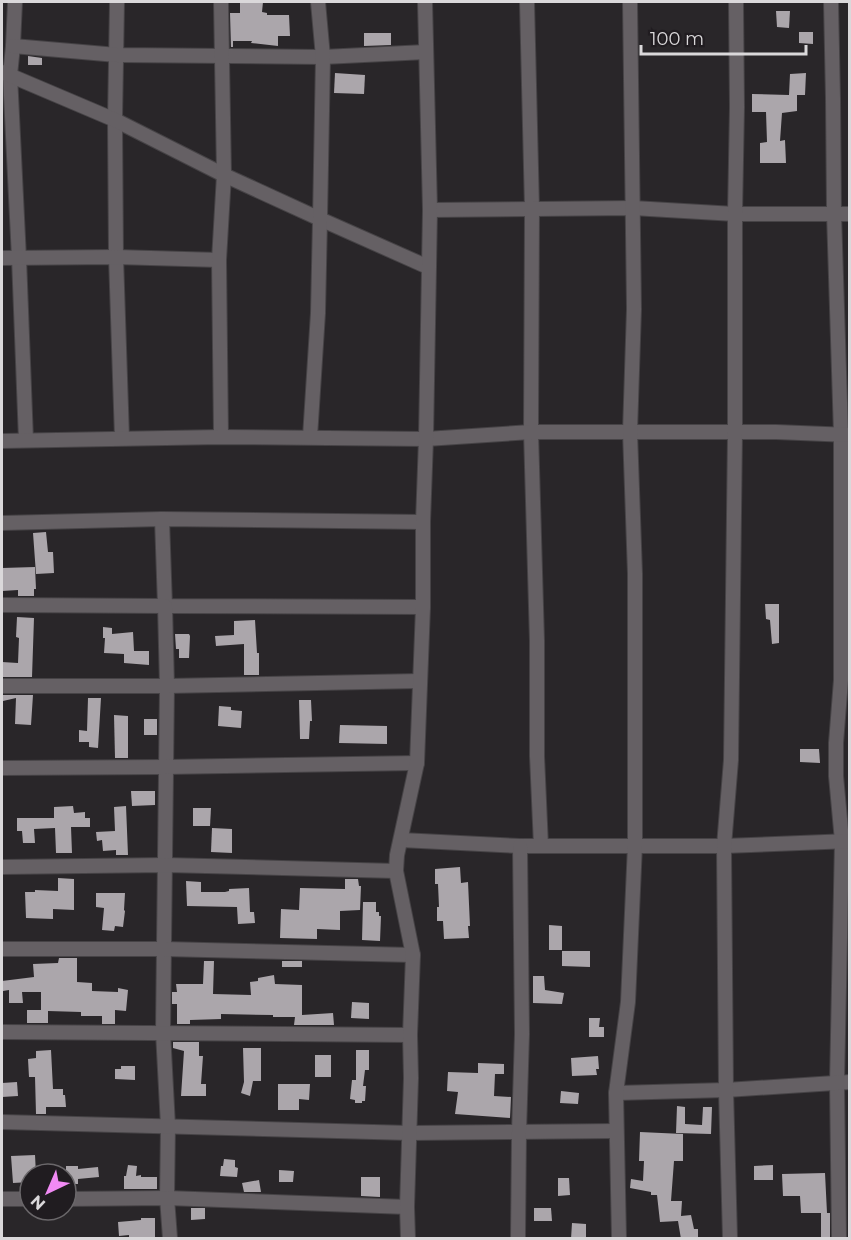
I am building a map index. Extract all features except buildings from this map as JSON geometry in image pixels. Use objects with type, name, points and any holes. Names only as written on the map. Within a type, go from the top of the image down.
[{"type":"street","points":[[15,2],[13,46],[6,74],[19,258],[26,440]]},
{"type":"street","points":[[117,2],[116,257],[122,438]]},
{"type":"street","points":[[220,437],[219,260],[224,175],[221,2]]},
{"type":"street","points":[[310,437],[318,313],[323,57],[318,2]]},
{"type":"street","points":[[408,1239],[413,955],[396,871],[397,855],[417,764],[423,607],[430,210],[425,2]]},
{"type":"street","points":[[527,2],[532,209],[531,432],[537,641],[537,756],[541,846]]},
{"type":"street","points":[[619,1239],[616,1092],[628,1002],[636,845],[636,574],[630,432],[634,309],[630,2]]},
{"type":"street","points":[[730,1239],[724,846],[731,760],[735,432],[736,2]]},
{"type":"street","points":[[831,2],[834,214],[845,434],[841,680],[836,743],[836,776],[846,841],[839,1239]]},
{"type":"street","points":[[13,46],[117,55],[323,57],[426,52]]},
{"type":"street","points":[[6,74],[116,120],[224,175],[428,267]]},
{"type":"street","points":[[430,210],[633,208],[735,214],[849,214]]},
{"type":"street","points":[[2,258],[116,257],[219,260]]},
{"type":"street","points":[[2,441],[220,437],[426,439],[531,432],[845,434]]},
{"type":"street","points":[[2,523],[162,519],[423,522]]},
{"type":"street","points":[[162,519],[166,686],[163,1032],[168,1126],[167,1198],[170,1239]]},
{"type":"street","points":[[2,605],[423,607]]},
{"type":"street","points":[[2,686],[166,686],[419,681]]},
{"type":"street","points":[[2,768],[417,764]]},
{"type":"street","points":[[401,840],[520,846],[724,846],[846,841]]},
{"type":"street","points":[[518,1239],[522,1034],[520,846]]},
{"type":"street","points":[[2,867],[166,865],[396,871]]},
{"type":"street","points":[[2,949],[164,949],[413,955]]},
{"type":"street","points":[[2,1032],[410,1035]]},
{"type":"street","points":[[616,1092],[726,1090],[843,1083]]},
{"type":"street","points":[[2,1122],[410,1133],[616,1131]]},
{"type":"street","points":[[78,1199],[167,1198],[407,1207]]},
{"type":"street","points":[[2,1199],[18,1199]]}]
